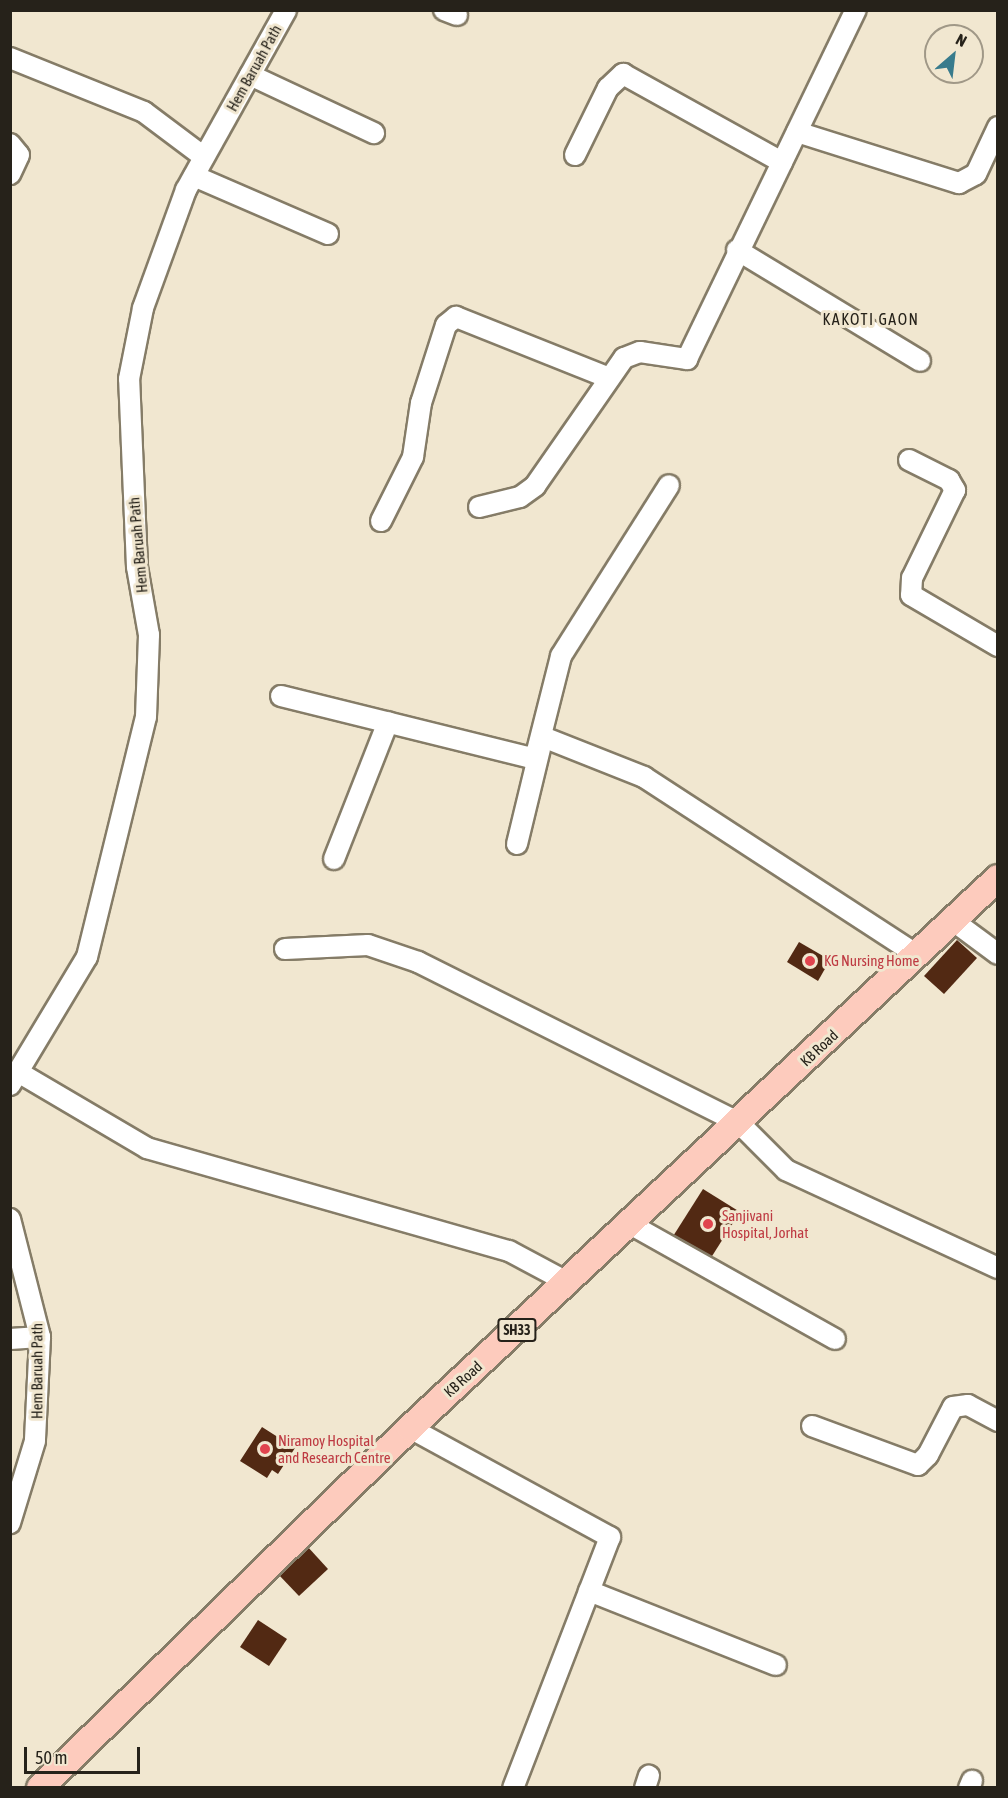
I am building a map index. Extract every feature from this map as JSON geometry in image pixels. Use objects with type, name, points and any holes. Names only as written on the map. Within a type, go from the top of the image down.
[{"type":"main road","name":"KB Road","points":[[40,1788],[410,1428],[569,1282],[998,878]]},
{"type":"street","name":"Hem Baruah Path","points":[[14,1078],[70,993],[87,957],[137,766],[150,661],[136,567],[129,379],[159,252],[194,176],[286,10]]},
{"type":"street","points":[[479,507],[520,497],[535,486],[607,377],[630,354],[687,359],[736,250],[856,10]]},
{"type":"street","points":[[10,58],[144,112],[204,157]]},
{"type":"street","points":[[575,154],[608,88],[623,74],[782,162]]},
{"type":"street","points":[[250,75],[374,133]]},
{"type":"street","points":[[797,132],[959,183],[976,174],[998,127]]},
{"type":"street","points":[[10,144],[19,155],[10,174]]},
{"type":"street","points":[[194,176],[328,234]]},
{"type":"street","points":[[736,250],[920,361]]},
{"type":"street","points":[[381,521],[413,457],[420,403],[446,325],[456,317],[607,377]]},
{"type":"street","points":[[909,460],[949,480],[955,490],[912,578],[911,595],[998,646]]},
{"type":"street","points":[[517,844],[561,656],[669,485]]},
{"type":"street","points":[[281,696],[528,758],[541,743]]},
{"type":"street","points":[[334,859],[388,722]]},
{"type":"street","points":[[541,743],[644,777],[917,955]]},
{"type":"street","points":[[952,920],[998,954]]},
{"type":"street","points":[[285,949],[368,945],[393,952],[738,1122],[786,1170],[998,1268]]},
{"type":"street","points":[[14,1078],[147,1148],[516,1253],[569,1282]]},
{"type":"street","name":"Hem Baruah Path","points":[[10,1219],[40,1337],[35,1441],[10,1523]]},
{"type":"street","points":[[630,1224],[834,1339]]},
{"type":"street","points":[[10,1339],[40,1337]]},
{"type":"street","points":[[812,1426],[918,1465],[928,1455],[953,1407],[968,1405],[998,1421]]},
{"type":"street","points":[[410,1428],[604,1530],[611,1546],[589,1591],[513,1788]]},
{"type":"street","points":[[589,1591],[776,1665]]},
{"type":"building","points":[[957,940],[977,958],[944,994],[924,976]]},
{"type":"building","points":[[799,942],[830,960],[818,981],[787,962]]},
{"type":"building","points":[[703,1189],[740,1212],[707,1264],[670,1241]]},
{"type":"building","points":[[262,1427],[295,1448],[278,1474],[272,1470],[267,1478],[240,1461]]},
{"type":"building","points":[[307,1546],[328,1569],[299,1596],[278,1574]]},
{"type":"building","points":[[258,1620],[287,1639],[269,1666],[240,1647]]},
{"type":"place","name":"KG Nursing Home","points":[[810,961]]},
{"type":"place","name":"Sanjivani Hospital, Jorhat","points":[[708,1224]]},
{"type":"place","name":"Niramoy Hospital and Research Centre","points":[[265,1449]]},
{"type":"district","name":"KAKOTI GAON","points":[[871,319]]}]
